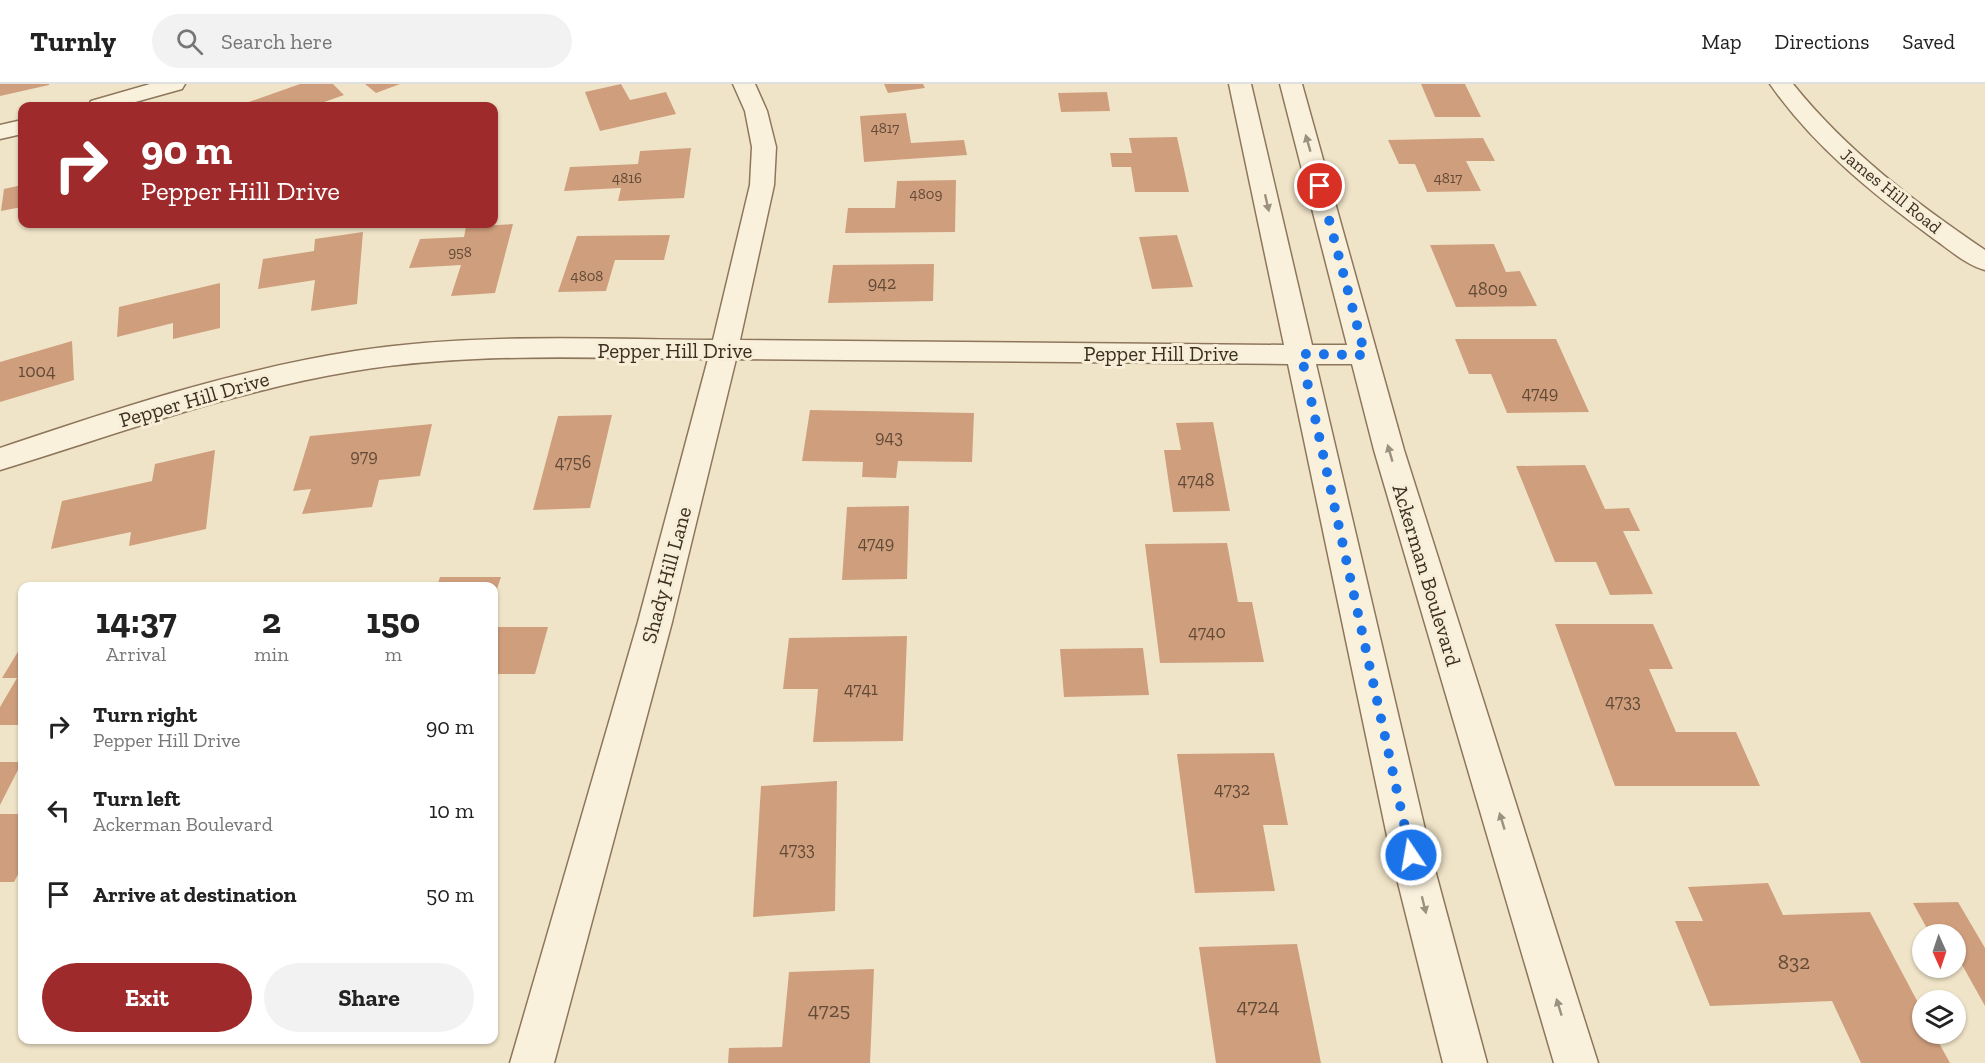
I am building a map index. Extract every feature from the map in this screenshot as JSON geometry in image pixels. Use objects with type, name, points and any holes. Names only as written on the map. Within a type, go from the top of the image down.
[{"type":"street","points":[[113,102],[174,84]]},
{"type":"street","name":"Shady Hill Lane","points":[[532,1063],[655,622],[724,351],[762,184],[764,147],[756,111],[744,84]]},
{"type":"street","points":[[1240,84],[1411,855],[1465,1063]]},
{"type":"street","name":"Ackerman Boulevard","points":[[1291,84],[1392,462],[1576,1063]]},
{"type":"street","name":"James Hill Road","points":[[1781,84],[1796,104],[1843,154],[1876,183],[1936,229],[1985,262]]},
{"type":"street","points":[[0,132],[18,128]]},
{"type":"street","name":"Pepper Hill Drive","points":[[0,459],[218,390],[356,361],[443,352],[519,348],[1365,355]]},
{"type":"building","points":[[0,84],[49,84],[49,85],[0,96]]},
{"type":"building","points":[[300,84],[333,84],[344,95],[324,102],[249,102]]},
{"type":"building","points":[[365,84],[400,84],[376,93]]},
{"type":"building","points":[[621,84],[630,100],[666,92],[676,114],[600,131],[585,92]]},
{"type":"building","points":[[884,84],[923,84],[925,88],[888,93]]},
{"type":"building","points":[[1421,84],[1465,84],[1481,117],[1435,117]]},
{"type":"building","points":[[1107,92],[1110,111],[1061,112],[1058,93]]},
{"type":"building","points":[[906,113],[911,143],[964,140],[967,155],[864,162],[860,116]]},
{"type":"building","points":[[1177,137],[1189,192],[1135,192],[1131,167],[1112,167],[1110,153],[1132,153],[1129,138]]},
{"type":"building","points":[[1483,138],[1495,161],[1466,161],[1481,191],[1427,192],[1415,164],[1399,164],[1388,140]]},
{"type":"building","points":[[691,148],[684,198],[618,201],[621,188],[564,191],[570,167],[638,164],[640,151]]},
{"type":"building","points":[[956,180],[955,232],[845,233],[848,208],[895,208],[897,181]]},
{"type":"building","points":[[18,186],[18,208],[1,211],[4,189]]},
{"type":"building","points":[[513,224],[495,293],[451,296],[461,265],[409,268],[420,239],[464,237],[466,228],[498,228],[498,225]]},
{"type":"building","points":[[363,232],[357,304],[311,311],[315,280],[258,289],[263,259],[314,251],[315,239]]},
{"type":"building","points":[[670,235],[664,260],[615,260],[606,291],[558,292],[577,236]]},
{"type":"building","points":[[1177,235],[1193,287],[1152,289],[1139,237]]},
{"type":"building","points":[[1494,244],[1506,272],[1520,271],[1537,306],[1456,307],[1430,245]]},
{"type":"building","points":[[934,264],[933,301],[828,303],[833,265]]},
{"type":"building","points":[[220,283],[220,328],[173,339],[173,323],[117,337],[119,307]]},
{"type":"building","points":[[1455,339],[1556,339],[1589,412],[1507,413],[1491,374],[1469,374]]},
{"type":"building","points":[[72,341],[74,380],[0,402],[0,362]]},
{"type":"building","points":[[810,410],[974,413],[972,462],[898,461],[896,478],[862,477],[863,462],[802,461]]},
{"type":"building","points":[[612,415],[590,508],[533,510],[558,416]]},
{"type":"building","points":[[1213,422],[1230,511],[1173,512],[1164,450],[1181,450],[1176,423]]},
{"type":"building","points":[[432,424],[420,476],[379,480],[372,507],[302,514],[311,489],[293,491],[310,436]]},
{"type":"building","points":[[215,450],[206,529],[129,546],[131,532],[51,549],[62,501],[152,481],[155,464]]},
{"type":"building","points":[[1585,465],[1605,509],[1629,508],[1640,531],[1623,531],[1653,594],[1610,595],[1596,562],[1555,562],[1516,466]]},
{"type":"building","points":[[909,506],[907,579],[842,580],[847,507]]},
{"type":"building","points":[[1227,543],[1238,602],[1252,602],[1264,662],[1160,663],[1145,544]]},
{"type":"building","points":[[440,577],[501,577],[498,586],[498,582],[438,582]]},
{"type":"building","points":[[1555,624],[1653,624],[1673,669],[1649,669],[1676,732],[1736,732],[1760,786],[1615,786]]},
{"type":"building","points":[[498,627],[548,627],[535,674],[498,674]]},
{"type":"building","points":[[907,636],[903,741],[813,742],[818,689],[783,689],[789,638]]},
{"type":"building","points":[[1143,648],[1149,695],[1064,697],[1060,649]]},
{"type":"building","points":[[18,652],[18,725],[0,725],[0,707],[17,678],[2,678]]},
{"type":"building","points":[[1274,753],[1288,825],[1263,825],[1275,891],[1195,893],[1177,754]]},
{"type":"building","points":[[0,762],[18,762],[18,770],[0,805]]},
{"type":"building","points":[[837,781],[835,911],[753,917],[761,786]]},
{"type":"building","points":[[0,814],[18,814],[18,874],[14,882],[0,882]]},
{"type":"building","points":[[1768,883],[1783,915],[1870,912],[1912,991],[1912,1044],[1940,1044],[1950,1063],[1861,1063],[1832,1001],[1710,1006],[1675,921],[1703,921],[1688,887]]},
{"type":"building","points":[[1958,902],[1985,948],[1985,1006],[1966,972],[1966,924],[1925,924],[1913,903]]},
{"type":"building","points":[[1297,944],[1321,1063],[1216,1063],[1199,947]]},
{"type":"building","points":[[874,969],[870,1063],[728,1063],[729,1048],[782,1047],[789,972]]},
{"type":"route","points":[[1320,186],[1365,355],[1301,354],[1411,855]]}]
